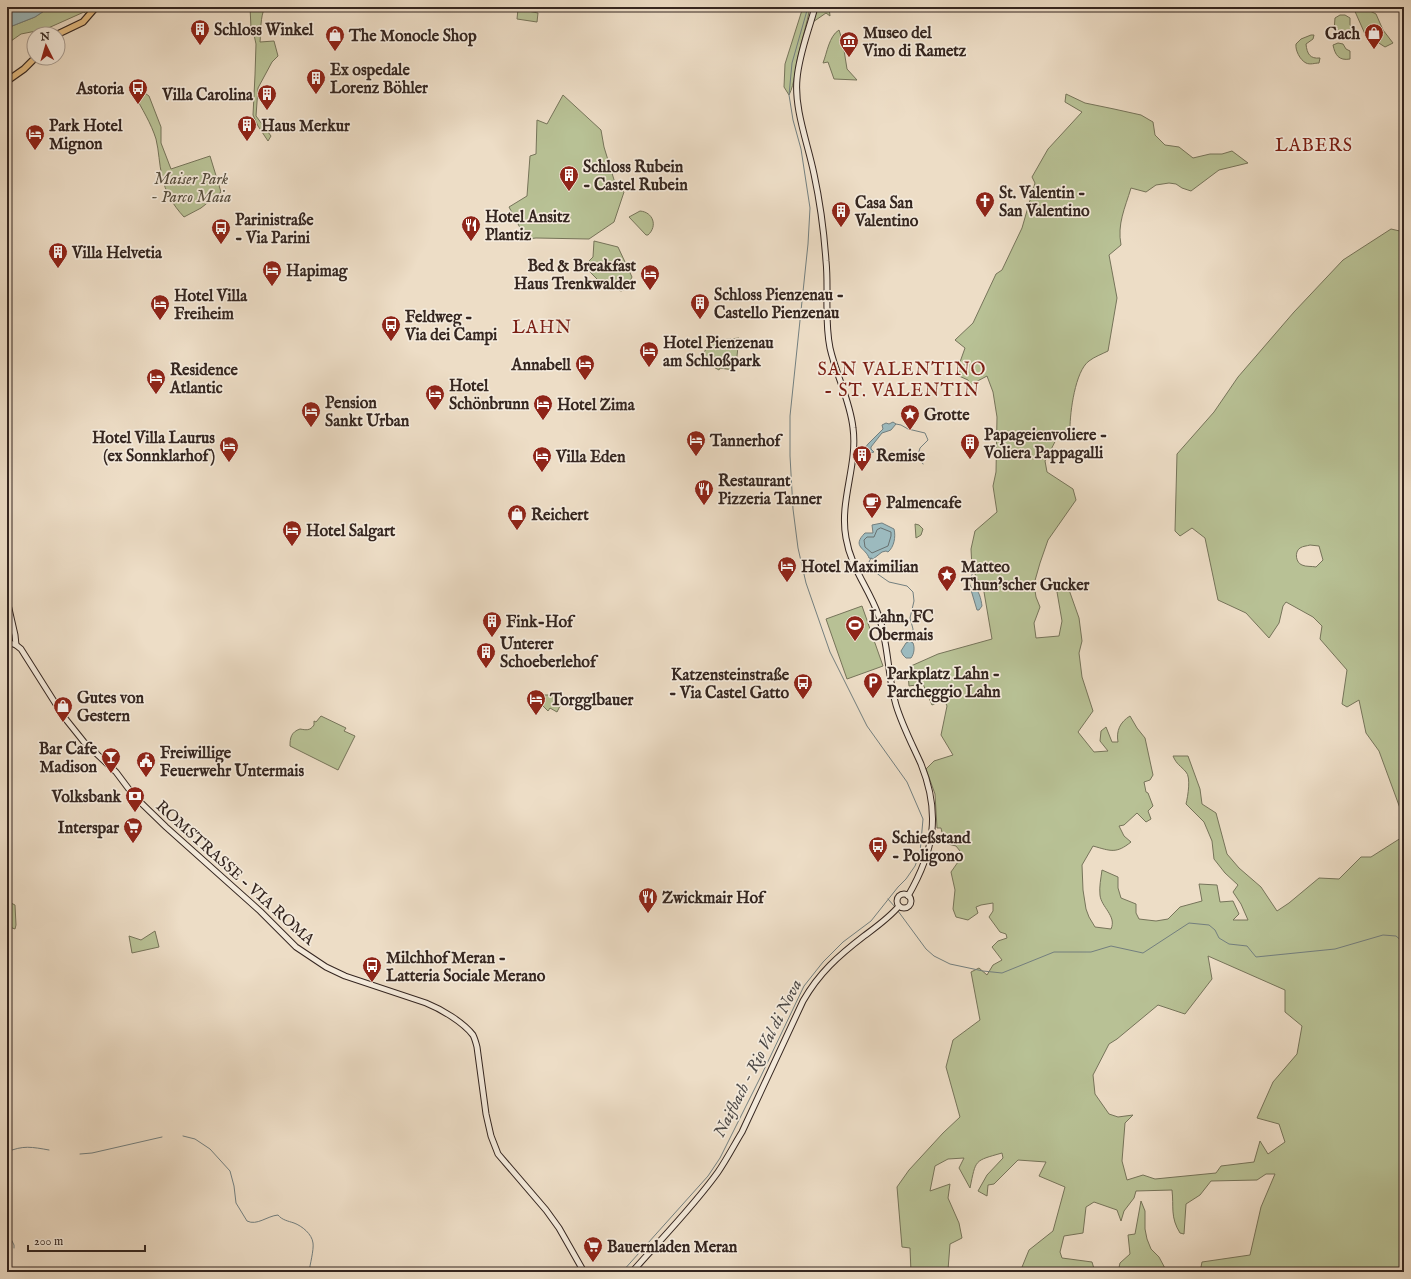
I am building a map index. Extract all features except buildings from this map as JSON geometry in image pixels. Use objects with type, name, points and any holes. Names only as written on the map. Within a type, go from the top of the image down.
[{"type":"main road","points":[[66,30],[83,22],[96,7]]},
{"type":"main road","points":[[280,7],[312,7]]},
{"type":"main road","points":[[815,7],[800,63],[797,90],[799,108],[818,195],[826,260],[826,313],[830,348],[850,409],[854,437],[843,522],[848,550],[857,572],[878,613],[887,645],[897,708],[900,718],[927,781],[931,794],[933,824],[929,852],[924,867],[908,896]]},
{"type":"main road","points":[[7,81],[27,66]]},
{"type":"main road","points":[[7,600],[16,645],[7,642]]},
{"type":"main road","name":"ROMSTRASSE - VIA ROMA","points":[[16,645],[21,649],[64,717],[84,742],[116,772],[134,796],[166,827],[260,911],[296,947],[326,967],[345,976],[438,1008],[469,1031],[474,1038],[477,1047],[486,1114],[491,1136],[498,1154],[546,1210],[559,1228],[574,1252],[582,1271]]},
{"type":"main road","points":[[897,909],[897,900],[899,896],[905,894],[908,896]]},
{"type":"main road","points":[[632,1272],[702,1193],[731,1152],[742,1132],[803,1001],[814,984],[835,959],[897,909],[909,906],[911,902],[908,896]]},
{"type":"green space","points":[[50,7],[92,7],[86,14],[84,12],[53,26],[26,26],[26,33],[21,34],[11,41],[7,41],[7,28],[35,17]]},
{"type":"green space","points":[[250,7],[265,7],[261,20],[260,42],[274,41],[278,56],[272,62],[258,88],[256,116],[271,136],[268,141],[253,115],[256,44],[253,30],[251,28]]},
{"type":"green space","points":[[803,7],[810,7],[798,56],[794,81],[789,95],[784,87],[785,64]]},
{"type":"green space","points":[[818,7],[829,7],[830,16],[826,13],[813,22]]},
{"type":"green space","points":[[1353,7],[1366,7],[1368,10],[1376,14],[1383,30],[1393,43],[1385,47],[1365,34]]},
{"type":"green space","points":[[518,9],[538,13],[537,22],[517,19]]},
{"type":"green space","points":[[1340,15],[1345,15],[1350,18],[1350,25],[1353,28],[1351,37],[1337,35],[1334,31],[1335,18]]},
{"type":"green space","points":[[839,30],[845,49],[847,69],[857,80],[834,79],[828,62],[823,63],[831,40]]},
{"type":"green space","points":[[1314,35],[1313,39],[1306,44],[1307,51],[1311,57],[1320,58],[1319,63],[1311,64],[1304,62],[1296,49],[1296,44],[1301,39]]},
{"type":"green space","points":[[1338,43],[1343,44],[1346,49],[1350,51],[1350,59],[1340,58],[1336,54],[1333,45]]},
{"type":"green space","name":"Maiser Park - Parco Maia","points":[[142,91],[149,96],[161,127],[161,143],[171,169],[210,156],[221,192],[201,208],[184,217],[176,208],[167,193],[163,182],[156,139],[134,94]]},
{"type":"green space","points":[[1066,94],[1085,103],[1141,115],[1153,122],[1155,135],[1165,145],[1179,147],[1193,158],[1232,151],[1248,163],[1219,170],[1191,191],[1176,184],[1169,183],[1156,185],[1146,192],[1131,188],[1121,223],[1121,245],[1109,255],[1117,298],[1108,351],[1089,361],[1084,366],[1074,393],[1070,428],[1059,434],[1045,461],[1047,472],[1073,489],[1076,500],[1048,540],[1040,563],[1034,584],[1036,597],[1040,607],[1034,623],[1036,638],[1059,636],[1062,621],[1057,592],[1068,587],[1079,618],[1082,641],[1079,653],[1082,677],[1093,711],[1078,732],[1094,752],[1108,751],[1100,741],[1101,731],[1106,727],[1112,742],[1118,742],[1118,731],[1121,724],[1130,716],[1145,738],[1153,775],[1150,780],[1144,782],[1146,792],[1148,793],[1153,806],[1148,811],[1151,819],[1146,822],[1137,813],[1124,825],[1119,826],[1124,836],[1131,842],[1117,850],[1093,846],[1082,865],[1083,890],[1086,909],[1095,927],[1111,929],[1112,920],[1100,895],[1102,870],[1118,877],[1118,888],[1121,898],[1136,904],[1136,913],[1139,919],[1156,921],[1168,919],[1180,907],[1202,901],[1199,884],[1217,885],[1220,902],[1233,901],[1239,914],[1233,920],[1248,920],[1241,904],[1233,892],[1238,885],[1225,873],[1214,859],[1212,841],[1204,822],[1186,804],[1189,787],[1188,774],[1177,763],[1173,756],[1188,756],[1200,789],[1202,804],[1216,813],[1227,854],[1239,868],[1261,887],[1277,911],[1319,878],[1339,879],[1361,857],[1371,857],[1404,836],[1404,1272],[1208,1272],[1201,1267],[1202,1262],[1250,1255],[1261,1207],[1275,1174],[1266,1174],[1257,1180],[1211,1181],[1200,1195],[1186,1204],[1184,1234],[1180,1233],[1175,1222],[1172,1190],[1136,1191],[1134,1198],[1124,1211],[1121,1221],[1117,1210],[1094,1202],[1086,1207],[1083,1233],[1064,1236],[1060,1252],[1062,1258],[1092,1262],[1095,1272],[1020,1272],[1029,1250],[1053,1231],[1065,1187],[1039,1176],[1046,1162],[1018,1160],[994,1184],[988,1185],[987,1196],[978,1191],[987,1175],[1003,1158],[1002,1153],[981,1160],[975,1166],[970,1188],[959,1168],[964,1158],[948,1159],[935,1166],[930,1191],[950,1184],[948,1198],[959,1223],[962,1238],[950,1244],[948,1270],[944,1272],[911,1272],[910,1248],[902,1247],[897,1187],[909,1170],[960,1117],[946,1067],[953,1040],[980,1020],[971,972],[979,968],[987,975],[993,965],[1002,960],[992,947],[998,941],[1007,938],[1006,934],[1000,932],[989,917],[993,911],[993,903],[976,907],[978,913],[968,920],[956,917],[953,909],[955,890],[951,872],[958,862],[960,851],[956,846],[948,844],[943,837],[941,828],[937,828],[935,794],[926,769],[934,761],[953,755],[941,735],[947,706],[944,699],[932,705],[923,684],[909,686],[908,674],[911,666],[938,654],[992,639],[984,592],[972,568],[971,549],[975,531],[997,512],[993,486],[996,472],[997,417],[993,392],[987,376],[970,385],[968,380],[959,376],[960,362],[965,348],[955,340],[973,323],[996,274],[1002,270],[1022,228],[1035,183],[1032,177],[1048,149],[1082,112],[1065,102]],"holes":[[[1208,956],[1285,990],[1285,1012],[1302,1026],[1297,1054],[1273,1082],[1257,1118],[1279,1124],[1285,1142],[1268,1154],[1260,1141],[1254,1162],[1221,1166],[1216,1173],[1155,1179],[1143,1175],[1127,1180],[1122,1161],[1125,1123],[1133,1115],[1118,1117],[1109,1114],[1095,1094],[1093,1075],[1109,1044],[1158,1005],[1185,1014],[1212,979]]]},
{"type":"green space","points":[[563,95],[601,130],[604,147],[615,183],[624,192],[614,222],[589,239],[526,239],[509,207],[527,196],[530,156],[536,154],[537,120],[547,124]]},
{"type":"green space","points":[[640,211],[648,214],[653,220],[653,228],[648,235],[646,235],[629,217]]},
{"type":"green space","points":[[1391,229],[1404,232],[1404,819],[1379,751],[1366,733],[1359,700],[1347,707],[1342,704],[1347,670],[1320,639],[1322,626],[1313,617],[1286,602],[1283,606],[1279,623],[1269,638],[1246,613],[1218,600],[1205,538],[1192,528],[1180,536],[1175,531],[1177,454],[1214,412],[1238,377],[1294,312],[1343,260]],"holes":[[[1310,545],[1319,546],[1323,560],[1316,567],[1304,566],[1298,562],[1296,555],[1300,548]]]},
{"type":"green space","points":[[594,241],[618,247],[632,277],[626,289],[621,291],[599,281],[584,266],[593,257]]},
{"type":"green space","points":[[739,338],[736,365],[733,370],[720,368],[719,370],[699,359],[712,341]]},
{"type":"green space","points":[[915,524],[919,525],[923,529],[921,535],[916,538]]},
{"type":"green space","name":"Lahn, FC Obermais","points":[[862,606],[883,666],[847,679],[826,619]]},
{"type":"green space","points":[[533,692],[544,695],[559,695],[563,700],[557,712],[550,708],[548,711],[543,706],[539,708],[533,707],[537,697],[532,695]]},
{"type":"green space","points":[[321,716],[346,728],[344,731],[355,736],[338,770],[290,746],[291,738],[295,732],[300,729],[306,730],[311,728],[314,725],[314,721],[316,722]]},
{"type":"green space","points":[[7,901],[15,905],[15,929],[7,926]]},
{"type":"green space","points":[[155,931],[159,947],[132,953],[129,936],[141,940]]},
{"type":"green space","points":[[1141,1201],[1145,1211],[1145,1229],[1147,1239],[1151,1249],[1159,1257],[1167,1272],[1118,1272],[1120,1263],[1130,1254],[1128,1235],[1135,1234]]},
{"type":"water","points":[[7,7],[50,7],[35,17],[7,28]]},
{"type":"water","points":[[893,422],[896,424],[891,430],[882,433],[871,447],[874,452],[870,453],[870,456],[863,459],[866,452],[865,448],[883,429],[882,425]]},
{"type":"water","points":[[882,523],[894,529],[895,538],[893,545],[888,552],[882,552],[873,559],[869,558],[859,544],[859,541],[865,533],[873,533],[872,525]]},
{"type":"water","points":[[973,588],[977,590],[980,597],[982,606],[979,610],[977,610],[971,590]]},
{"type":"water","points":[[910,641],[914,645],[914,649],[911,658],[906,658],[901,651],[906,643]]},
{"type":"waterway","name":"Naifbach - Rio Val di Nova","points":[[622,1272],[708,1176],[720,1158],[804,986],[823,962],[843,942],[871,921],[906,879],[915,866],[920,853],[923,819],[907,782],[867,726],[830,652],[806,583],[798,548],[793,509],[790,456],[790,416],[808,244],[810,208],[801,149],[793,120],[789,95],[792,63],[808,7]]},
{"type":"waterway","points":[[896,424],[908,429],[925,433],[928,440],[920,448],[918,455],[923,464]]},
{"type":"waterway","points":[[871,558],[869,562],[872,569],[879,575],[889,582],[907,586],[913,592],[914,601],[910,618],[913,629],[912,642]]},
{"type":"waterway","points":[[972,588],[969,582],[973,573]]},
{"type":"waterway","points":[[888,899],[895,907]]},
{"type":"waterway","points":[[898,911],[926,949],[934,956],[950,964],[983,971],[1002,973],[1054,952],[1091,952],[1111,946],[1143,953],[1189,923],[1209,925],[1215,930],[1219,938],[1229,944],[1247,946],[1256,957],[1335,949],[1383,935],[1396,936],[1404,943]]},
{"type":"waterway","points":[[183,1136],[195,1139],[210,1149],[230,1171],[236,1203],[247,1221],[258,1222],[278,1215],[283,1219],[297,1224],[311,1236],[313,1246],[309,1272]]},
{"type":"waterway","points":[[80,1154],[92,1153],[162,1137]]},
{"type":"waterway","points":[[7,1152],[18,1148],[28,1147],[49,1150]]},
{"type":"waterway","points":[[7,1231],[14,1248]]},
{"type":"place","name":"Schloss Winkel","points":[[200,46]]},
{"type":"place","name":"Gach","points":[[1374,50]]},
{"type":"place","name":"The Monocle Shop","points":[[335,52]]},
{"type":"place","name":"Museo del Vino di Rametz","points":[[849,58]]},
{"type":"place","name":"Ex ospedale Lorenz Böhler","points":[[316,95]]},
{"type":"place","name":"Astoria","points":[[138,105]]},
{"type":"place","name":"Villa Carolina","points":[[267,111]]},
{"type":"place","name":"Haus Merkur","points":[[247,142]]},
{"type":"place","name":"Park Hotel Mignon","points":[[35,151]]},
{"type":"place","name":"Schloss Rubein - Castel Rubein","points":[[569,192]]},
{"type":"place","name":"St. Valentin - San Valentino","points":[[985,218]]},
{"type":"place","name":"Casa San Valentino","points":[[841,228]]},
{"type":"place","name":"Hotel Ansitz Plantiz","points":[[471,242]]},
{"type":"place","name":"Parinistraße - Via Parini","points":[[221,245]]},
{"type":"place","name":"Villa Helvetia","points":[[58,269]]},
{"type":"place","name":"Hapimag","points":[[272,287]]},
{"type":"place","name":"Bed & Breakfast Haus Trenkwalder","points":[[650,291]]},
{"type":"place","name":"Schloss Pienzenau - Castello Pienzenau","points":[[700,320]]},
{"type":"place","name":"Hotel Villa Freiheim","points":[[160,321]]},
{"type":"place","name":"Feldweg - Via dei Campi","points":[[391,342]]},
{"type":"place","name":"Hotel Pienzenau am Schloßpark","points":[[649,368]]},
{"type":"place","name":"Annabell","points":[[585,381]]},
{"type":"place","name":"Residence Atlantic","points":[[156,395]]},
{"type":"place","name":"Hotel Schönbrunn","points":[[435,411]]},
{"type":"place","name":"Hotel Zima","points":[[543,421]]},
{"type":"place","name":"Pension Sankt Urban","points":[[311,428]]},
{"type":"place","name":"Grotte","points":[[910,431]]},
{"type":"place","name":"Tannerhof","points":[[696,457]]},
{"type":"place","name":"Papageienvoliere - Voliera Pappagalli","points":[[970,460]]},
{"type":"place","name":"Hotel Villa Laurus (ex Sonnklarhof)","points":[[229,463]]},
{"type":"place","name":"Remise","points":[[862,472]]},
{"type":"place","name":"Villa Eden","points":[[542,473]]},
{"type":"place","name":"Restaurant Pizzeria Tanner","points":[[704,506]]},
{"type":"place","name":"Palmencafe","points":[[872,519]]},
{"type":"place","name":"Reichert","points":[[517,531]]},
{"type":"place","name":"Hotel Salgart","points":[[292,547]]},
{"type":"place","name":"Hotel Maximilian","points":[[787,583]]},
{"type":"place","name":"Matteo Thun'scher Gucker","points":[[947,592]]},
{"type":"place","name":"Fink-Hof","points":[[492,638]]},
{"type":"place","name":"Lahn, FC Obermais","points":[[855,642]]},
{"type":"place","name":"Unterer Schoeberlehof","points":[[486,669]]},
{"type":"place","name":"Parkplatz Lahn - Parcheggio Lahn","points":[[873,699]]},
{"type":"place","name":"Katzensteinstraße - Via Castel Gatto","points":[[803,700]]},
{"type":"place","name":"Torgglbauer","points":[[536,716]]},
{"type":"place","name":"Gutes von Gestern","points":[[63,723]]},
{"type":"place","name":"Bar Cafe Madison","points":[[111,774]]},
{"type":"place","name":"Freiwillige Feuerwehr Untermais","points":[[146,778]]},
{"type":"place","name":"Volksbank","points":[[135,813]]},
{"type":"place","name":"Interspar","points":[[133,844]]},
{"type":"place","name":"Schießstand - Poligono","points":[[878,863]]},
{"type":"place","name":"Zwickmair Hof","points":[[648,914]]},
{"type":"place","name":"Milchhof Meran - Latteria Sociale Merano","points":[[372,983]]},
{"type":"place","name":"Bauernladen Meran","points":[[593,1263]]},
{"type":"district","name":"LABERS","points":[[1314,145]]},
{"type":"district","name":"LAHN","points":[[542,327]]},
{"type":"district","name":"SAN VALENTINO - ST. VALENTIN","points":[[902,379]]}]
